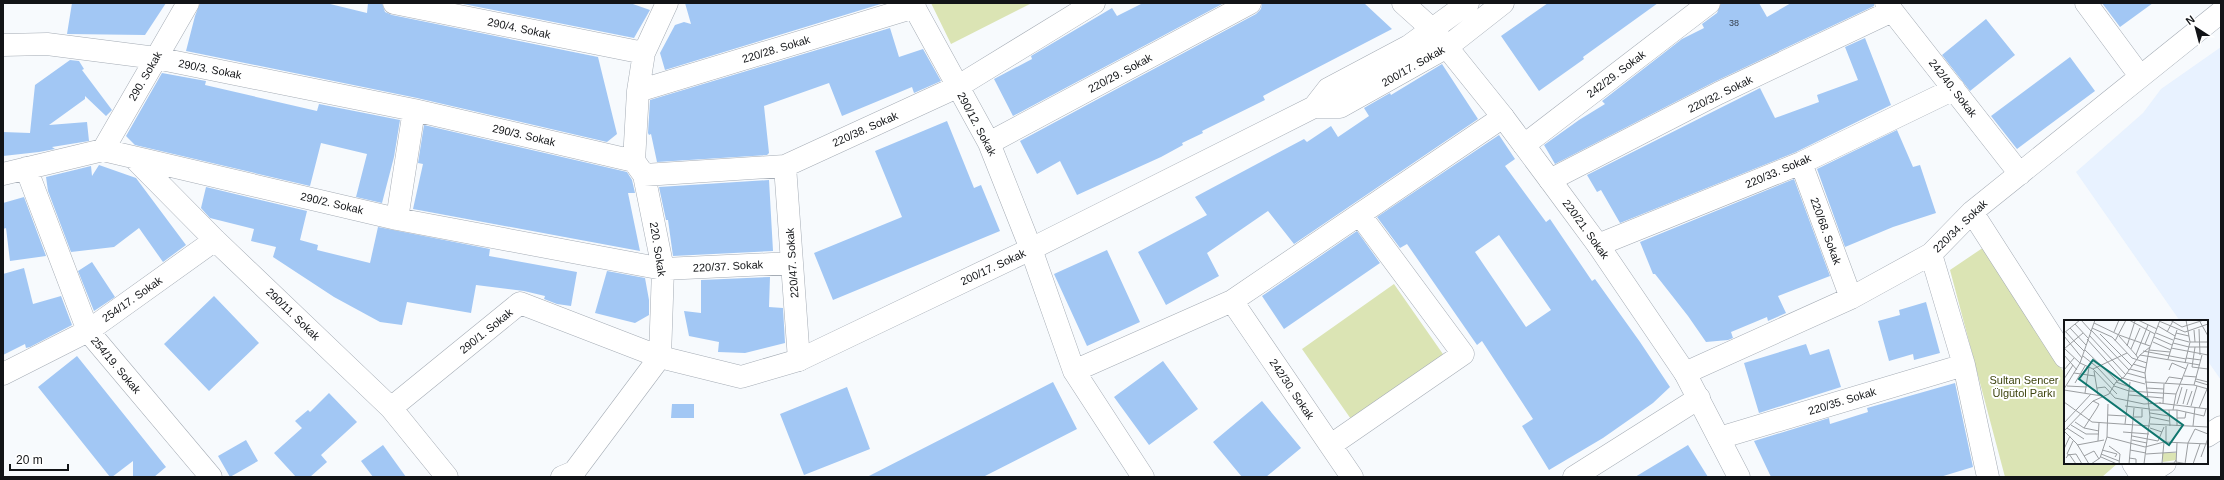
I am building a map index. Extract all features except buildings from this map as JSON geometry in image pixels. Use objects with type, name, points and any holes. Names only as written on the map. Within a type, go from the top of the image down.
[{"type":"street","name":"290. Sokak","points":[[103,150],[188,3]]},
{"type":"street","name":"290/4. Sokak","points":[[394,3],[438,7],[644,53]]},
{"type":"street","name":"220. Sokak","points":[[660,357],[664,269],[639,168],[638,91],[644,53],[667,3]]},
{"type":"street","name":"220/38. Sokak","points":[[639,168],[784,166],[957,87],[1063,12],[1094,3]]},
{"type":"street","name":"220/29. Sokak","points":[[989,144],[1250,3]]},
{"type":"street","name":"220/21. Sokak","points":[[1403,3],[1433,30],[1447,47],[1503,117],[1598,245],[1685,373],[1739,477]]},
{"type":"street","name":"200/17. Sokak","points":[[660,357],[741,377],[799,360],[1031,249],[1314,107],[1328,89],[1409,46],[1433,30],[1468,3]]},
{"type":"street","name":"200/17. Sokak","points":[[1314,107],[1340,107],[1447,47],[1503,3]]},
{"type":"street","name":"242/29. Sokak","points":[[1524,145],[1709,3]]},
{"type":"street","points":[[2086,3],[2140,76]]},
{"type":"street","name":"290/12. Sokak","points":[[914,5],[989,144],[1031,249],[1074,371],[1143,477]]},
{"type":"street","name":"220/28. Sokak","points":[[638,91],[914,5]]},
{"type":"street","name":"242/40. Sokak","points":[[1889,7],[2020,174]]},
{"type":"street","name":"220/32. Sokak","points":[[1550,180],[1889,7]]},
{"type":"street","name":"220/34. Sokak","points":[[1685,373],[1851,298],[1931,254],[1972,212],[2221,12]]},
{"type":"street","name":"290/3. Sokak","points":[[3,45],[46,44],[156,58],[414,110],[639,168]]},
{"type":"street","name":"220/33. Sokak","points":[[1598,245],[1801,163],[1954,89]]},
{"type":"street","points":[[397,219],[414,110]]},
{"type":"street","points":[[1074,371],[1232,301],[1503,117]]},
{"type":"street","name":"290/2. Sokak","points":[[3,174],[103,150],[397,219],[664,269]]},
{"type":"street","name":"290/11. Sokak","points":[[133,157],[215,240],[391,408],[446,477]]},
{"type":"street","name":"220/68. Sokak","points":[[1801,163],[1851,298]]},
{"type":"street","name":"220/47. Sokak","points":[[784,166],[799,360]]},
{"type":"street","name":"254/19. Sokak","points":[[26,168],[88,331],[211,477]]},
{"type":"street","points":[[1972,212],[2064,355]]},
{"type":"street","points":[[1330,445],[1463,354],[1360,215]]},
{"type":"street","name":"254/17. Sokak","points":[[3,374],[88,331],[215,240]]},
{"type":"street","points":[[1931,254],[1964,365],[1984,476]]},
{"type":"street","name":"220/37. Sokak","points":[[664,269],[792,263]]},
{"type":"street","name":"242/30. Sokak","points":[[1232,301],[1352,477]]},
{"type":"street","name":"290/1. Sokak","points":[[391,408],[520,303],[660,357]]},
{"type":"street","points":[[569,475],[660,357]]},
{"type":"street","name":"220/35. Sokak","points":[[1719,438],[1964,365]]},
{"type":"street","points":[[1574,477],[1699,398]]},
{"type":"street","points":[[2208,435],[2221,427]]},
{"type":"street","points":[[2134,464],[2142,477],[2163,464]]},
{"type":"shaded area","points":[[2221,47],[2221,380],[2208,361],[2208,320],[2179,320],[2076,172],[2143,113],[2161,89]]},
{"type":"green space","points":[[931,3],[1032,3],[951,44]]},
{"type":"green space","name":"Sultan Sencer Ülgütol Parkı","points":[[1987,245],[2064,372],[2064,464],[2117,464],[2102,477],[2005,477],[1950,270]]},
{"type":"green space","points":[[1394,284],[1445,357],[1353,422],[1302,349]]}]
